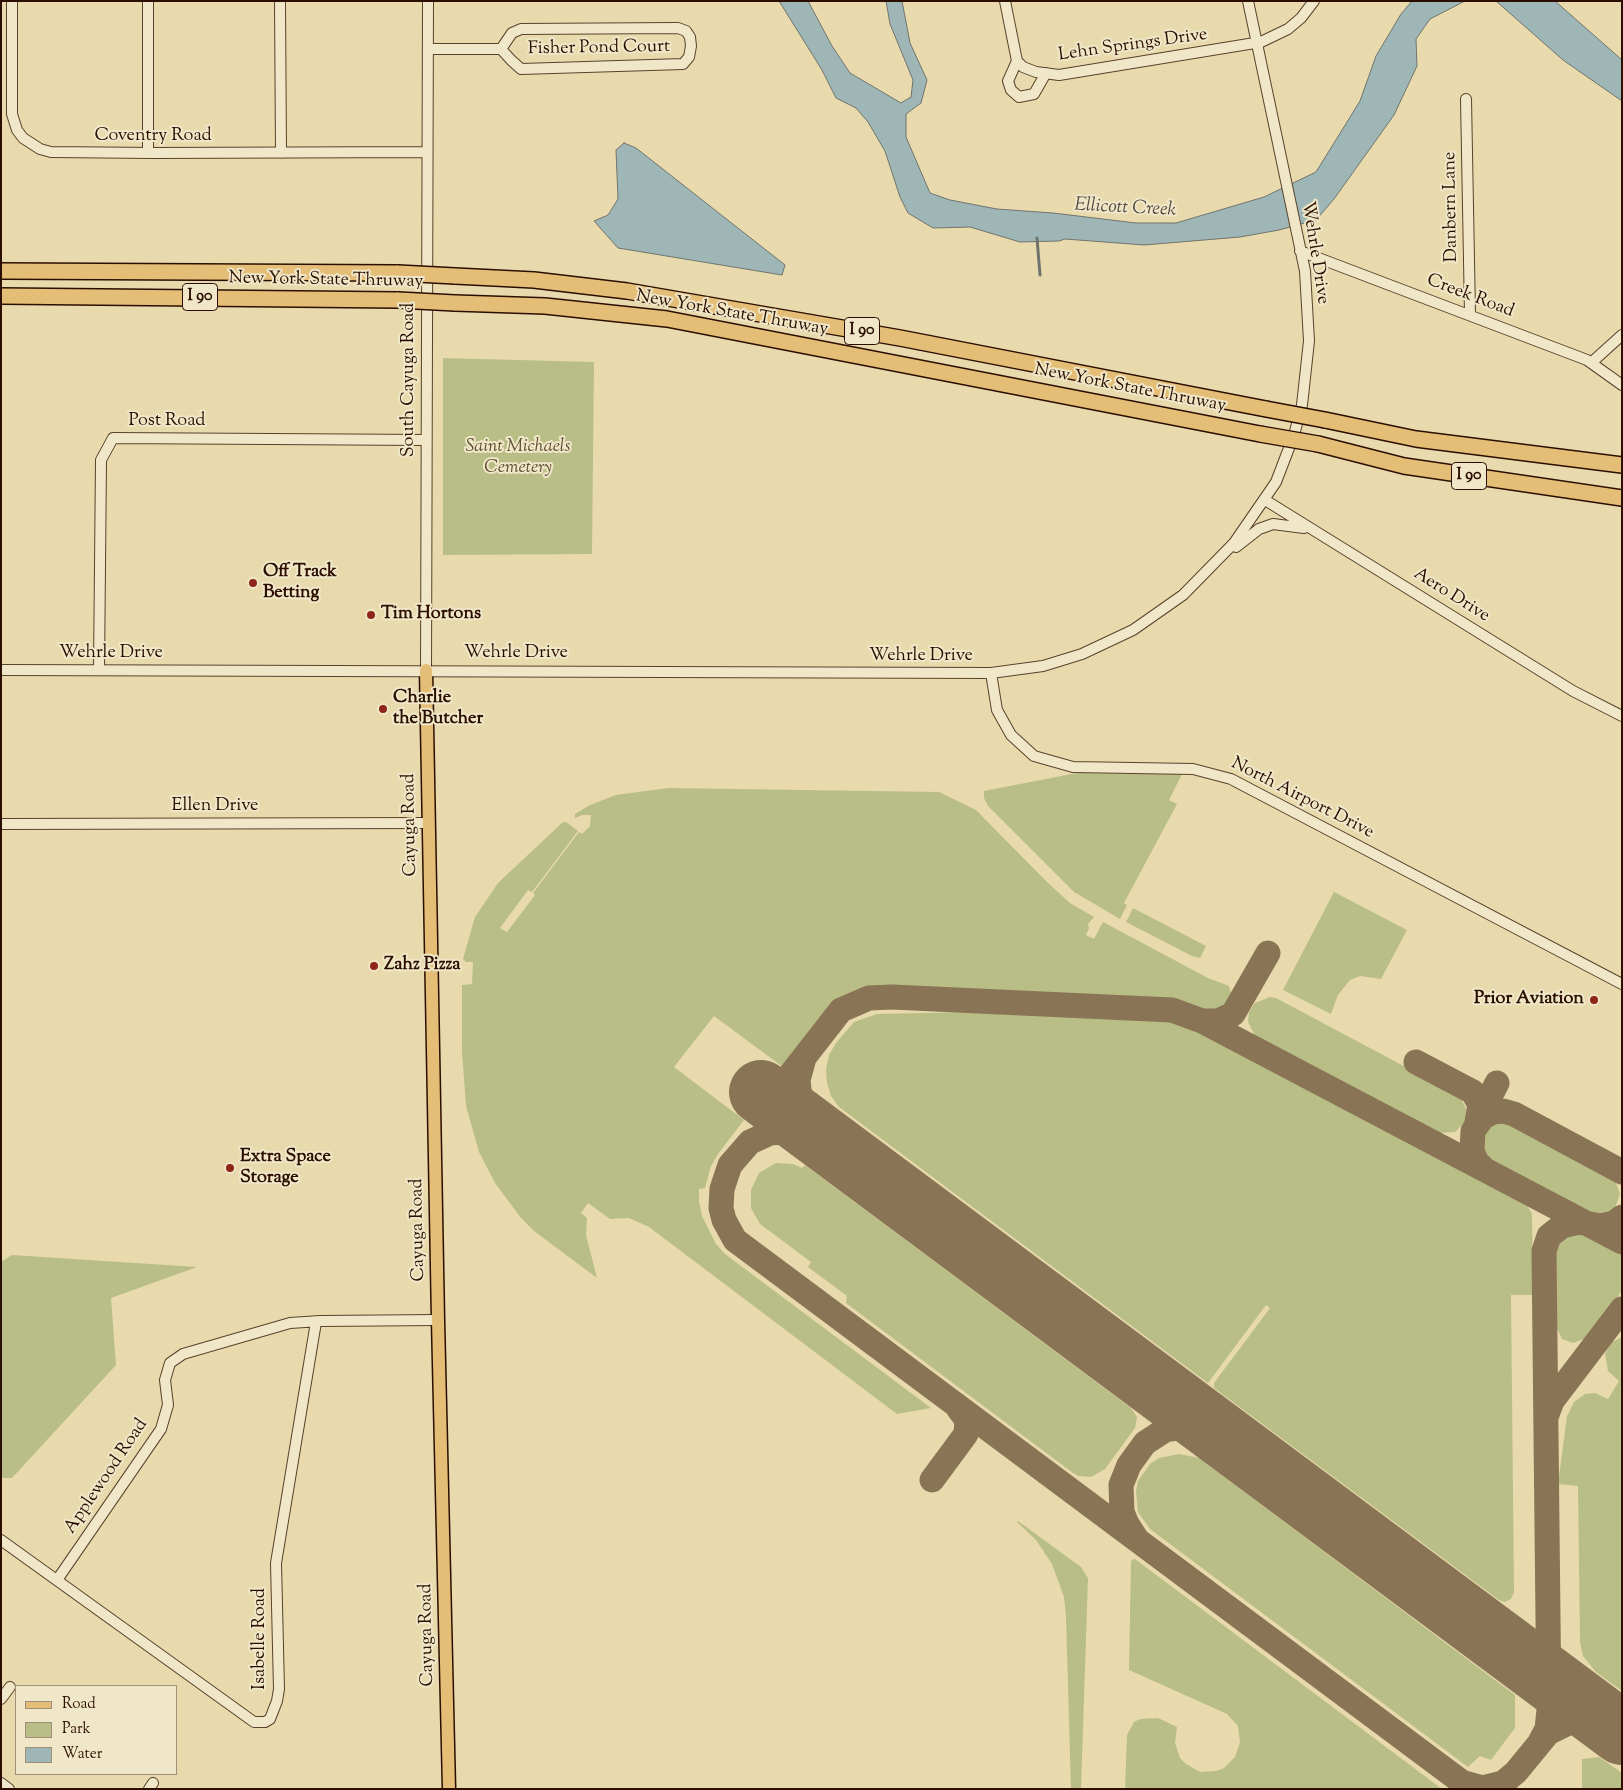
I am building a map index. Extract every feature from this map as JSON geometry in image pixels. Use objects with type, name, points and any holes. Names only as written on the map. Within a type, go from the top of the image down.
[{"type":"highway","name":"New York State Thruway","points":[[1,271],[398,273],[534,280],[637,293],[900,338],[1416,438],[1622,465]]},
{"type":"highway","name":"New York State Thruway","points":[[1,296],[398,300],[545,306],[667,319],[1318,444],[1404,466],[1622,498]]},
{"type":"main road","name":"Cayuga Road","points":[[426,670],[449,1789]]},
{"type":"street","name":"Coventry Road","points":[[12,1],[12,114],[23,138],[40,149],[50,152],[148,153],[427,152]]},
{"type":"street","points":[[148,1],[148,153]]},
{"type":"street","points":[[280,1],[281,153]]},
{"type":"street","name":"South Cayuga Road","points":[[426,670],[428,1]]},
{"type":"street","points":[[1005,1],[1017,61],[1008,80],[1011,90],[1019,97],[1034,94],[1046,73]]},
{"type":"street","name":"Wehrle Drive","points":[[1,670],[991,673],[1043,666],[1082,654],[1133,630],[1183,595],[1222,558],[1265,500],[1276,482],[1292,442],[1304,387],[1309,341],[1305,271],[1296,236],[1248,1]]},
{"type":"street","name":"Lehn Springs Drive","points":[[1017,61],[1023,67],[1046,73],[1068,74],[1257,43],[1274,37],[1288,29],[1301,18],[1314,1]]},
{"type":"street","name":"Fisher Pond Court","points":[[678,28],[686,31],[690,37],[691,46],[689,57],[683,64],[521,68],[501,49],[512,33],[521,29],[678,28]]},
{"type":"street","points":[[428,49],[501,49]]},
{"type":"street","name":"Danbern Lane","points":[[1466,99],[1470,314]]},
{"type":"street","name":"Creek Road","points":[[1300,251],[1470,314],[1591,363],[1622,385]]},
{"type":"street","points":[[1591,363],[1622,335]]},
{"type":"street","name":"Post Road","points":[[100,670],[102,460],[113,438],[426,440]]},
{"type":"street","name":"Aero Drive","points":[[1265,500],[1573,691],[1622,716]]},
{"type":"street","points":[[1222,558],[1259,529],[1273,524],[1310,529]]},
{"type":"street","name":"North Airport Drive","points":[[991,673],[997,710],[1011,735],[1034,756],[1073,767],[1193,769],[1232,779],[1622,984]]},
{"type":"street","name":"Ellen Drive","points":[[1,824],[429,823]]},
{"type":"street","name":"Applewood Road","points":[[57,1580],[161,1429],[168,1405],[166,1380],[170,1363],[183,1354],[281,1326],[316,1322],[438,1320]]},
{"type":"street","name":"Isabelle Road","points":[[1,1540],[254,1722],[265,1722],[270,1719],[277,1701],[279,1689],[276,1564],[316,1322]]},
{"type":"street","points":[[1,1699],[10,1687]]},
{"type":"street","points":[[1,1784],[9,1789]]},
{"type":"green space","name":"Saint Michaels Cemetery","points":[[443,358],[594,362],[592,554],[443,555]]},
{"type":"green space","points":[[1077,773],[1182,774],[1169,800],[1177,804],[1124,903],[1127,905],[1120,919],[1074,892],[988,806],[984,798],[984,791]]},
{"type":"green space","points":[[668,788],[939,792],[976,810],[1070,903],[1094,917],[1088,924],[1089,928],[1086,935],[1094,939],[1103,922],[1208,978],[1229,986],[1231,993],[1233,993],[1231,1002],[1225,1007],[1212,1012],[1176,1000],[1161,998],[880,986],[865,988],[841,997],[826,1010],[783,1067],[714,1016],[674,1067],[744,1120],[711,1166],[705,1188],[699,1189],[702,1216],[716,1244],[725,1254],[931,1408],[897,1414],[649,1227],[629,1218],[610,1219],[588,1203],[581,1213],[587,1218],[586,1235],[597,1278],[534,1231],[521,1218],[495,1183],[479,1152],[466,1106],[462,1052],[462,985],[472,984],[473,962],[466,962],[463,959],[475,917],[498,883],[563,822],[566,822],[578,831],[532,892],[528,890],[500,928],[507,932],[535,895],[533,893],[579,832],[582,834],[590,826],[591,815],[582,815],[575,818],[575,814],[590,805],[616,795]]},
{"type":"green space","points":[[1334,892],[1407,930],[1381,979],[1360,976],[1350,980],[1338,995],[1331,1014],[1283,990]]},
{"type":"green space","points":[[1133,908],[1206,946],[1200,958],[1192,956],[1126,922]]},
{"type":"green space","points":[[1270,997],[1276,998],[1460,1096],[1467,1111],[1465,1122],[1455,1132],[1439,1133],[1255,1036],[1248,1022],[1249,1012],[1255,1003]]},
{"type":"green space","points":[[971,1012],[1160,1020],[1189,1026],[1527,1205],[1532,1214],[1533,1295],[1511,1295],[1514,1592],[1511,1599],[1505,1602],[1499,1600],[1214,1388],[1214,1383],[1270,1308],[1266,1305],[1208,1383],[839,1107],[831,1096],[827,1083],[826,1069],[829,1055],[836,1043],[854,1022],[877,1014]]},
{"type":"green space","points":[[1502,1121],[1510,1122],[1614,1177],[1620,1194],[1615,1208],[1602,1215],[1590,1214],[1490,1161],[1482,1148],[1482,1137],[1487,1128]]},
{"type":"green space","points":[[776,1163],[793,1164],[802,1168],[805,1165],[1131,1408],[1137,1417],[1135,1428],[1105,1469],[1091,1477],[1079,1476],[1073,1473],[846,1303],[847,1296],[808,1267],[811,1262],[760,1224],[751,1208],[751,1190],[759,1173]]},
{"type":"green space","points":[[1571,1233],[1582,1234],[1622,1254],[1622,1291],[1591,1332],[1584,1339],[1573,1343],[1562,1339],[1555,1324],[1554,1251],[1560,1239]]},
{"type":"green space","points":[[12,1255],[197,1267],[111,1298],[116,1365],[12,1478],[1,1478],[1,1262]]},
{"type":"green space","points":[[1622,1337],[1622,1691],[1596,1672],[1583,1656],[1580,1642],[1578,1486],[1558,1484],[1567,1416],[1574,1402],[1585,1394],[1595,1393],[1608,1399],[1619,1381],[1608,1371],[1605,1354],[1610,1343]]},
{"type":"green space","points":[[1179,1454],[1199,1458],[1515,1695],[1515,1728],[1491,1760],[1480,1756],[1468,1767],[1150,1529],[1138,1512],[1136,1491],[1138,1481],[1150,1464],[1159,1458]]},
{"type":"green space","points":[[1018,1521],[1081,1567],[1088,1578],[1081,1789],[1071,1789],[1064,1597],[1052,1564],[1036,1540]]},
{"type":"green space","points":[[1134,1559],[1442,1789],[1125,1789],[1127,1735],[1134,1722],[1140,1719],[1158,1718],[1177,1727],[1175,1743],[1180,1758],[1200,1772],[1216,1771],[1224,1768],[1235,1757],[1240,1742],[1238,1726],[1227,1714],[1129,1670],[1131,1561]]},
{"type":"green space","points":[[1599,1757],[1622,1773],[1622,1789],[1582,1789],[1582,1759]]},
{"type":"water","points":[[779,1],[808,1],[832,46],[850,73],[901,103],[911,97],[913,80],[890,24],[886,1],[902,1],[910,43],[927,80],[921,103],[906,114],[906,137],[930,193],[950,200],[997,209],[1053,213],[1136,223],[1176,223],[1264,197],[1316,172],[1360,101],[1376,56],[1401,14],[1412,1],[1465,1],[1430,19],[1416,39],[1417,66],[1394,115],[1334,199],[1316,220],[1279,230],[1240,237],[1144,245],[1065,239],[1059,241],[1020,242],[970,227],[933,228],[908,213],[900,197],[885,151],[868,122],[856,108],[836,98],[822,70]]},
{"type":"water","points":[[1496,1],[1555,1],[1622,60],[1622,101],[1563,60]]},
{"type":"water","points":[[624,143],[636,148],[785,265],[782,275],[618,248],[594,221],[608,215],[618,199],[616,150]]},
{"type":"waterway","points":[[1037,238],[1040,275]]},
{"type":"taxiway","points":[[1202,1021],[1218,1021],[1233,1014],[1268,953]]},
{"type":"taxiway","points":[[791,1074],[841,1010],[869,998],[892,997],[1172,1010],[1202,1021],[1622,1242]]},
{"type":"taxiway","points":[[804,1058],[798,1080],[801,1107],[811,1125],[827,1139]]},
{"type":"taxiway","points":[[1416,1062],[1473,1092],[1480,1105],[1477,1122]]},
{"type":"taxiway","points":[[1478,1120],[1497,1083]]},
{"type":"taxiway","points":[[1484,1169],[1476,1161],[1472,1151],[1473,1131],[1483,1117],[1493,1112],[1503,1111],[1514,1114],[1622,1172]]},
{"type":"taxiway","points":[[846,1155],[816,1137],[795,1131],[770,1133],[750,1142],[730,1165],[722,1189],[721,1208],[724,1220],[735,1240],[1471,1789]]},
{"type":"taxiway","points":[[1541,1740],[1547,1729],[1549,1710],[1544,1251],[1549,1236],[1562,1226],[1578,1222],[1601,1226],[1614,1223],[1622,1217]]},
{"type":"taxiway","points":[[1546,1417],[1552,1401],[1622,1309]]},
{"type":"taxiway","points":[[932,1480],[966,1434],[967,1420],[958,1408]]},
{"type":"taxiway","points":[[1136,1538],[1122,1512],[1121,1485],[1129,1465],[1145,1443],[1165,1430],[1191,1426],[1211,1431],[1236,1446]]},
{"type":"taxiway","points":[[1549,1662],[1558,1680],[1579,1701]]},
{"type":"taxiway","points":[[1461,1782],[1483,1788],[1503,1783],[1516,1772],[1548,1733],[1572,1721],[1583,1719],[1598,1721],[1622,1734]]},
{"type":"runway","points":[[761,1092],[1622,1733]]},
{"type":"place","name":"Off Track Betting","points":[[253,583]]},
{"type":"place","name":"Tim Hortons","points":[[371,615]]},
{"type":"place","name":"Charlie the Butcher","points":[[383,709]]},
{"type":"place","name":"Zahz Pizza","points":[[374,966]]},
{"type":"place","name":"Prior Aviation","points":[[1594,1000]]},
{"type":"place","name":"Extra Space Storage","points":[[230,1168]]},
{"type":"water label","name":"Ellicott Creek","points":[[1125,209]]}]
